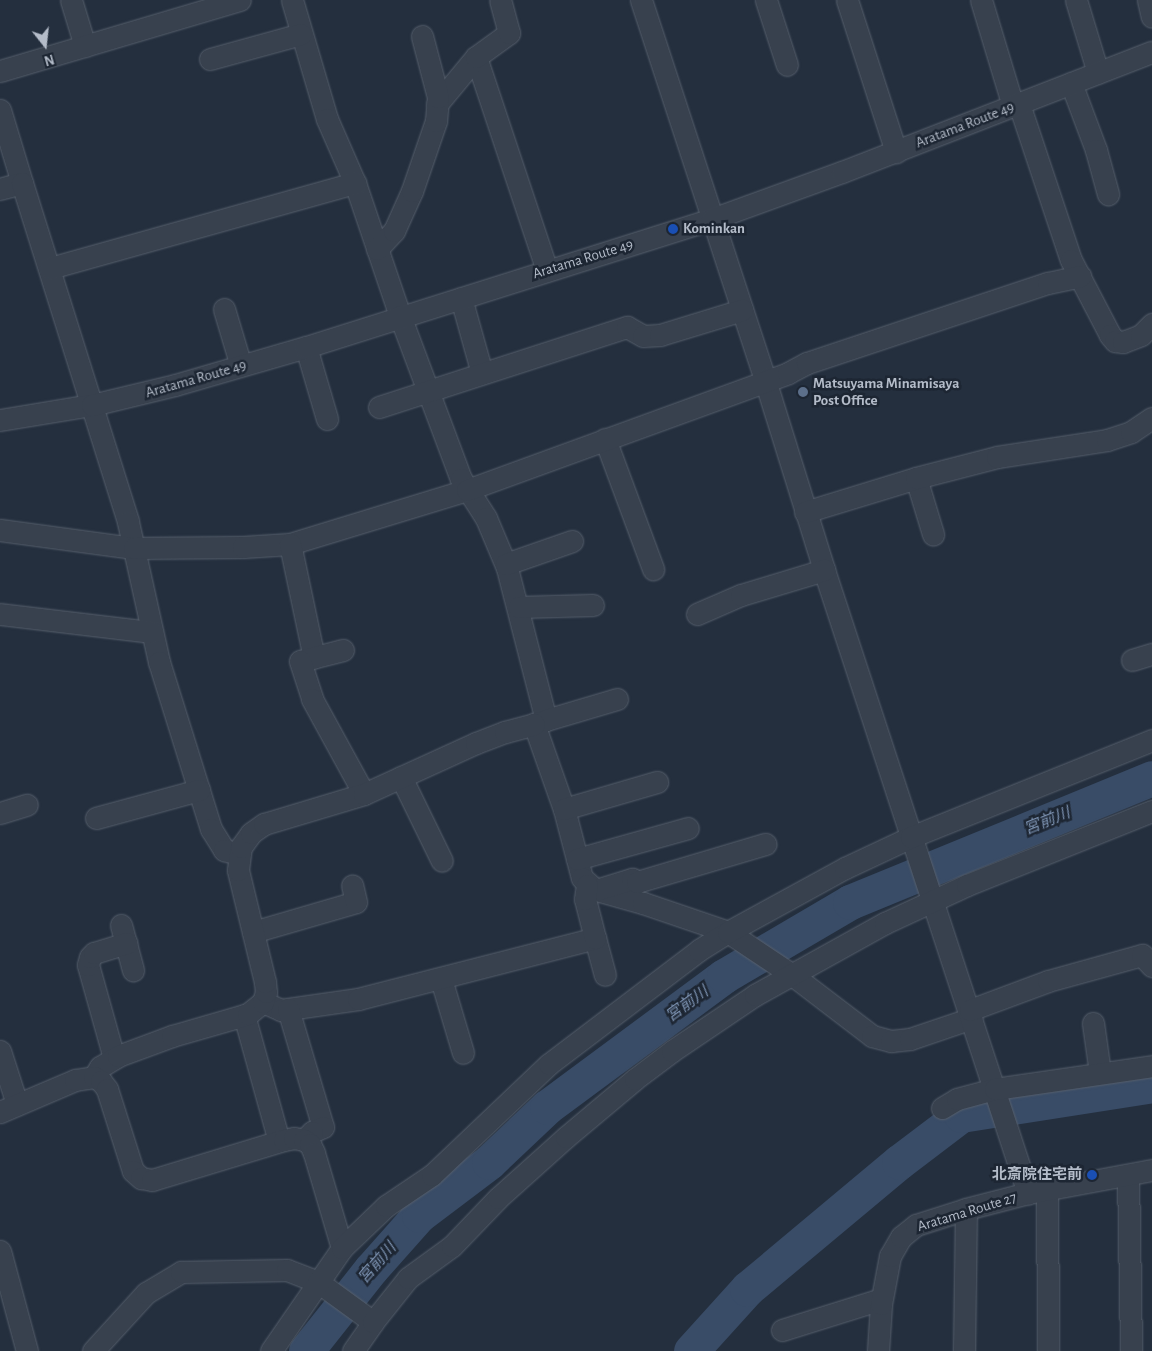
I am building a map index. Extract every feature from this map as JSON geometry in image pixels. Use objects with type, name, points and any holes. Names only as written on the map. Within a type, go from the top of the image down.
[{"type":"street","points":[[71,0],[85,46]]},
{"type":"street","points":[[0,71],[240,0]]},
{"type":"street","points":[[292,0],[327,119],[355,183],[400,316],[428,391],[467,490],[486,518],[506,564],[519,607],[540,722],[582,878],[591,888],[643,903],[732,934],[786,971],[866,1033],[882,1040],[910,1039],[1048,981],[1142,955],[1152,966]]},
{"type":"street","points":[[437,104],[476,57],[508,33],[500,0]]},
{"type":"street","points":[[642,0],[765,380],[805,512],[1006,1123],[1038,1192],[1048,1351]]},
{"type":"street","points":[[766,0],[787,65]]},
{"type":"street","points":[[847,0],[896,152]]},
{"type":"street","points":[[982,0],[1016,105],[1071,260],[1116,341],[1133,340],[1150,329]]},
{"type":"street","points":[[1076,0],[1098,73]]},
{"type":"street","points":[[1148,0],[1152,17]]},
{"type":"street","points":[[210,59],[301,34]]},
{"type":"street","points":[[377,249],[394,232],[412,191],[436,121],[435,80],[422,36]]},
{"type":"street","name":"Aratama Route 49","points":[[0,420],[140,395],[306,347],[712,219],[896,152],[1152,52]]},
{"type":"street","points":[[476,57],[547,271]]},
{"type":"street","points":[[1072,83],[1096,150],[1108,194]]},
{"type":"street","points":[[0,110],[128,522],[152,632],[211,830],[224,850],[239,854]]},
{"type":"street","points":[[0,189],[22,183]]},
{"type":"street","points":[[50,268],[355,183]]},
{"type":"street","points":[[0,530],[134,548],[243,548],[290,544],[467,490],[834,354],[1048,284],[1080,276]]},
{"type":"street","points":[[461,298],[482,373]]},
{"type":"street","points":[[224,309],[241,366]]},
{"type":"street","points":[[379,407],[627,327],[643,336],[660,335],[742,310]]},
{"type":"street","points":[[306,347],[327,419]]},
{"type":"street","points":[[805,512],[916,478],[997,457],[1107,440],[1131,432],[1152,418]]},
{"type":"street","points":[[605,439],[653,569]]},
{"type":"street","points":[[916,478],[933,534]]},
{"type":"street","points":[[506,564],[572,540]]},
{"type":"street","points":[[290,544],[314,658]]},
{"type":"street","points":[[696,614],[741,595],[824,570]]},
{"type":"street","points":[[519,607],[594,605]]},
{"type":"street","points":[[0,614],[152,632]]},
{"type":"street","points":[[343,650],[300,661],[312,699],[364,794]]},
{"type":"street","points":[[94,1077],[100,1067],[114,1058],[172,1036],[244,1015],[258,1008],[263,1002],[265,982],[238,870],[241,847],[251,834],[264,824],[364,794],[483,740],[617,699]]},
{"type":"street","points":[[271,1351],[323,1285],[342,1248],[386,1206],[432,1175],[549,1064],[674,968],[846,868],[913,842],[1152,740]]},
{"type":"street","points":[[401,778],[442,861]]},
{"type":"street","points":[[564,810],[658,782]]},
{"type":"street","points":[[96,818],[199,790]]},
{"type":"street","points":[[0,814],[28,805]]},
{"type":"street","points":[[354,1351],[369,1319],[408,1278],[452,1246],[498,1198],[635,1079],[786,971],[853,939],[931,896],[1152,811]]},
{"type":"street","points":[[578,859],[688,828]]},
{"type":"street","points":[[605,975],[585,899],[591,888],[632,879],[637,882],[765,844]]},
{"type":"street","points":[[253,932],[356,902],[352,885]]},
{"type":"street","points":[[114,1058],[88,965],[94,953],[124,934],[133,970]]},
{"type":"street","points":[[263,1002],[281,1010],[358,999],[595,938]]},
{"type":"street","points":[[441,979],[463,1053]]},
{"type":"street","points":[[288,1009],[323,1127],[312,1132],[304,1140]]},
{"type":"street","points":[[244,1015],[279,1141]]},
{"type":"street","points":[[1094,1023],[1100,1073]]},
{"type":"street","points":[[0,1051],[9,1108],[85,1077],[94,1077],[102,1081],[133,1171],[141,1178],[152,1180],[279,1141],[294,1138],[304,1140],[310,1144],[314,1152],[342,1248]]},
{"type":"street","points":[[942,1108],[957,1099],[1100,1073],[1152,1066]]},
{"type":"street","name":"Aratama Route 27","points":[[878,1351],[881,1299],[890,1256],[901,1237],[916,1225],[966,1209],[1038,1192],[1152,1170]]},
{"type":"street","points":[[1128,1175],[1131,1351]]},
{"type":"street","points":[[964,1351],[966,1209]]},
{"type":"street","points":[[0,1251],[27,1351]]},
{"type":"street","points":[[93,1351],[146,1293],[181,1272],[287,1270],[323,1285],[369,1319]]},
{"type":"street","points":[[782,1330],[881,1299]]},
{"type":"waterway","name":"宮前川","points":[[306,1351],[371,1269],[419,1215],[489,1162],[547,1107],[724,976],[850,902],[1152,778]]},
{"type":"waterway","name":"宮前川","points":[[691,1351],[747,1289],[899,1162],[961,1115],[1152,1085]]},
{"type":"place","name":"Kominkan","points":[[673,229]]},
{"type":"place","name":"Matsuyama Minamisaya Post Office","points":[[803,392]]},
{"type":"place","name":"北斎院住宅前","points":[[1092,1175]]}]
